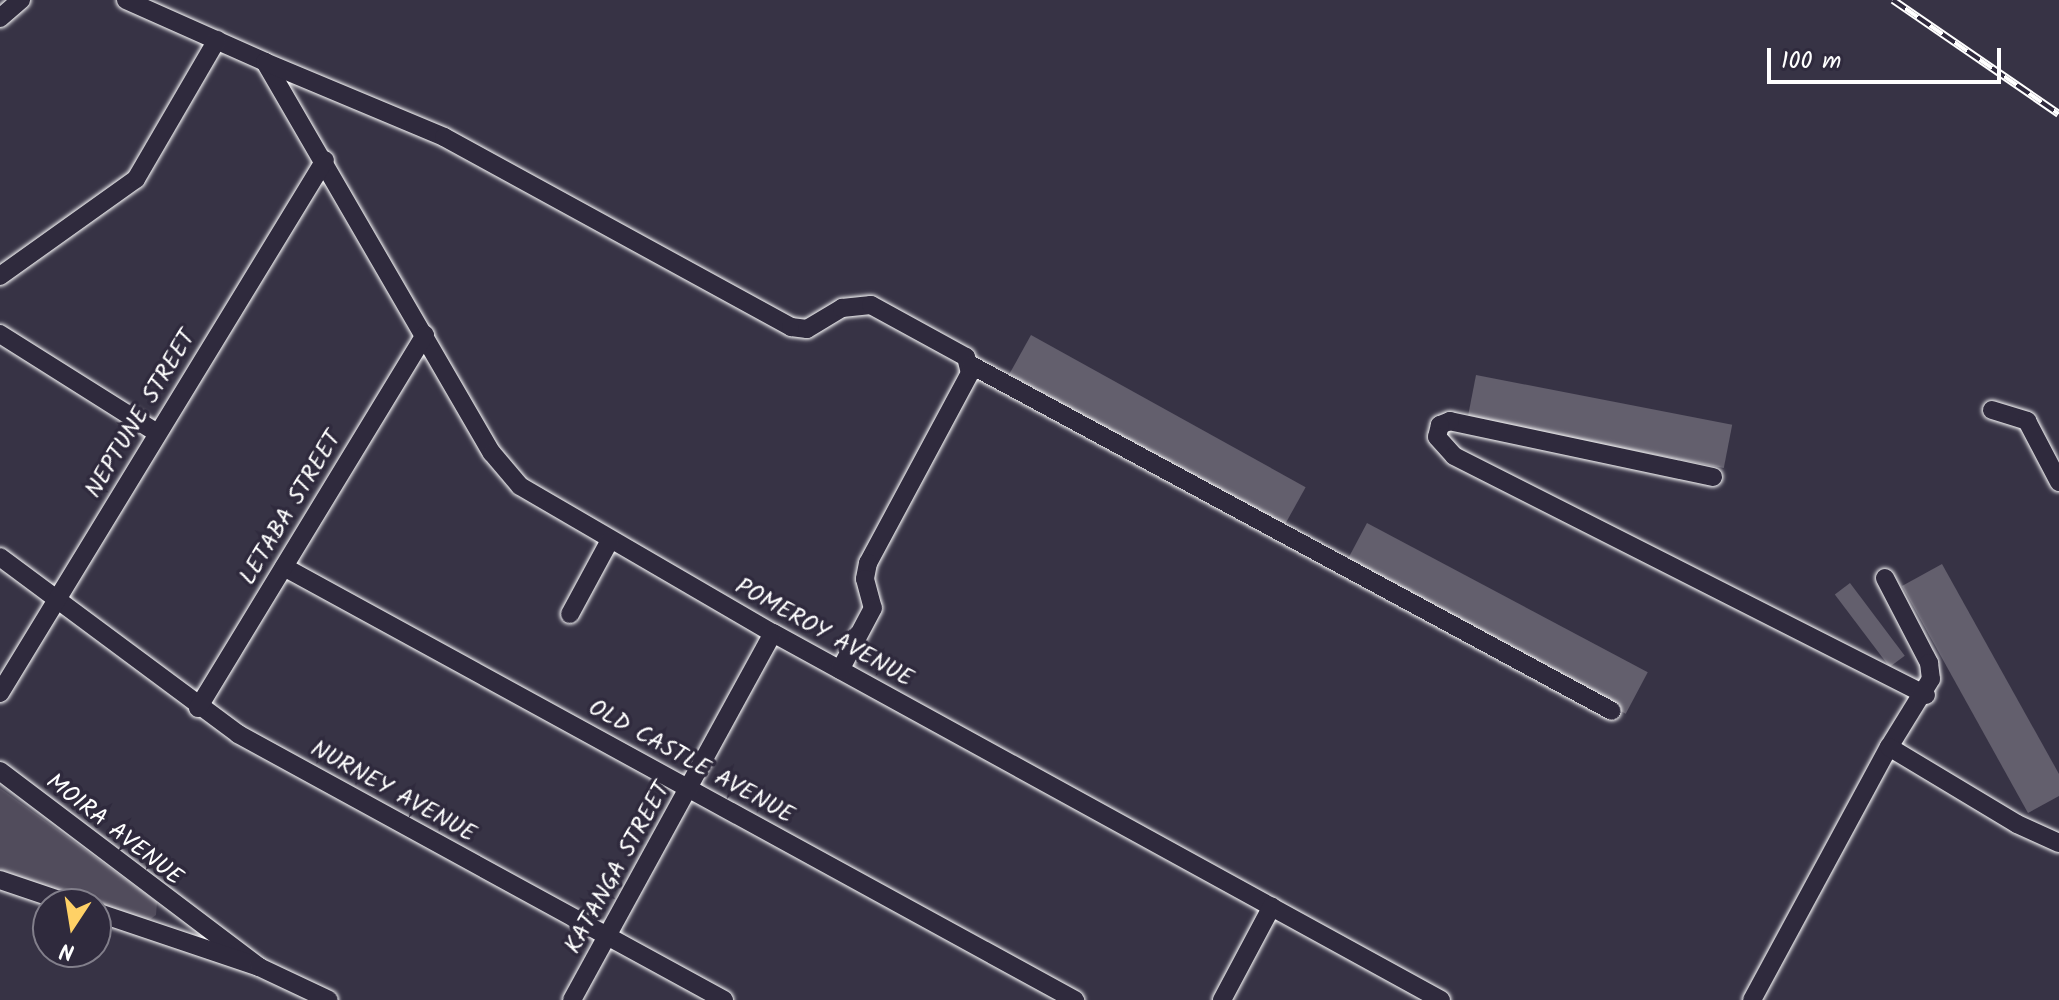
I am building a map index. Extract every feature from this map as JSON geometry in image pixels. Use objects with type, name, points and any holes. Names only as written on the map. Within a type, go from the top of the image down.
[{"type":"street","points":[[0,18],[21,0]]},
{"type":"street","points":[[126,0],[444,137],[791,327],[807,329],[842,308],[871,305],[958,350],[971,365],[1612,711]]},
{"type":"street","points":[[0,276],[136,179],[217,40]]},
{"type":"street","name":"POMEROY AVENUE","points":[[265,62],[506,473],[610,540],[773,633],[1441,1000]]},
{"type":"street","name":"NEPTUNE STREET","points":[[0,693],[325,160]]},
{"type":"street","points":[[0,334],[157,433]]},
{"type":"street","name":"LETABA STREET","points":[[198,708],[425,334]]},
{"type":"street","points":[[840,670],[873,608],[865,579],[868,563],[971,365]]},
{"type":"street","points":[[1992,410],[2027,421],[2059,482]]},
{"type":"street","points":[[1713,477],[1450,421],[1440,425],[1437,437],[1454,456],[1926,695]]},
{"type":"street","points":[[570,614],[610,540]]},
{"type":"street","name":"NURNEY AVENUE","points":[[0,557],[59,596],[198,708],[724,1000]]},
{"type":"street","name":"OLD CASTLE AVENUE","points":[[284,567],[1075,1000]]},
{"type":"street","points":[[1752,1000],[1889,747],[1926,695],[1929,663],[1885,578]]},
{"type":"street","name":"KATANGA STREET","points":[[572,1000],[773,633]]},
{"type":"street","points":[[1889,747],[2017,824],[2059,843]]},
{"type":"street","name":"MOIRA AVENUE","points":[[0,771],[172,902],[170,937]]},
{"type":"street","points":[[0,880],[32,891]]},
{"type":"street","points":[[172,902],[259,967]]},
{"type":"street","points":[[1222,1000],[1272,906]]},
{"type":"street","points":[[112,917],[259,967],[329,1000]]},
{"type":"shaded area","points":[[0,788],[157,902],[156,915],[148,921],[112,909],[112,888],[52,888],[0,870]]},
{"type":"building","points":[[1031,335],[1306,487],[1284,527],[1009,374]]},
{"type":"building","points":[[1476,375],[1732,425],[1724,468],[1468,418]]},
{"type":"building","points":[[1367,523],[1648,672],[1626,714],[1345,564]]},
{"type":"building","points":[[1942,564],[2059,774],[2059,796],[2028,813],[1902,586]]},
{"type":"building","points":[[1850,583],[1905,656],[1890,667],[1835,594]]},
{"type":"railway","points":[[1893,0],[2059,114]]}]
